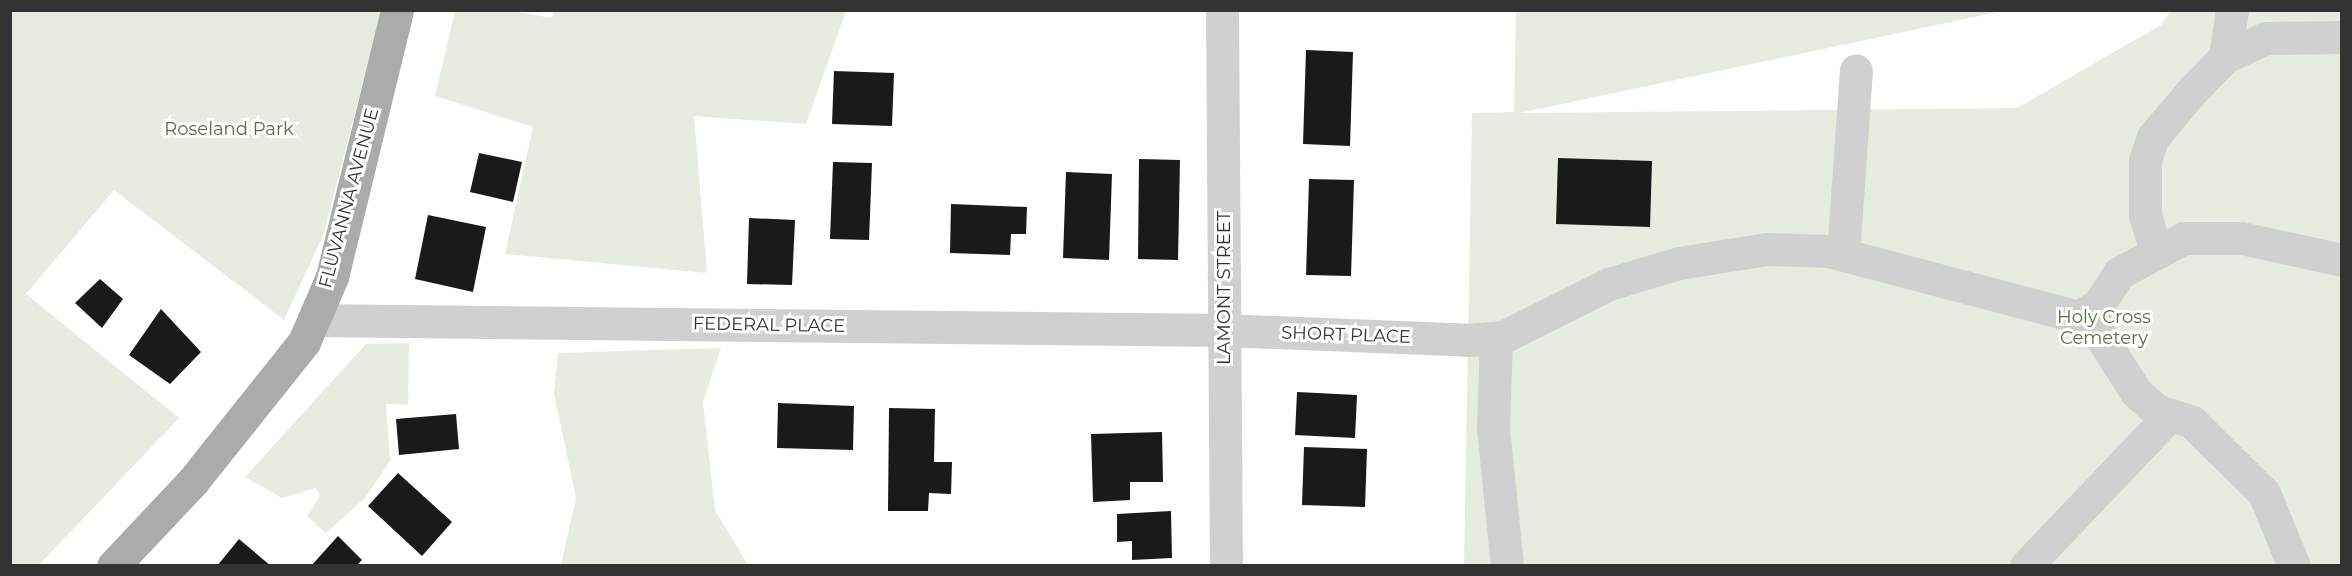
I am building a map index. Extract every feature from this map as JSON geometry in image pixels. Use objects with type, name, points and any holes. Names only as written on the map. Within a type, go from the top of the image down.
[{"type":"main road","name":"FLUVANNA AVENUE","points":[[113,566],[274,384],[314,320],[332,278],[397,10]]},
{"type":"street","name":"LAMONT STREET","points":[[1222,10],[1226,566]]},
{"type":"street","points":[[2225,57],[2232,10]]},
{"type":"street","points":[[2156,251],[2145,216],[2145,160],[2153,137],[2225,57],[2265,38],[2342,38]]},
{"type":"street","points":[[1842,255],[1856,70]]},
{"type":"street","points":[[1507,566],[1482,339],[1609,284],[1679,263],[1767,249],[1842,255],[2079,317],[2099,304],[2119,273],[2156,251],[2184,238],[2241,238],[2342,260]]},
{"type":"street","points":[[2086,313],[2136,392],[2170,415],[2192,422],[2264,493],[2294,566]]},
{"type":"street","name":"FEDERAL PLACE","points":[[314,320],[1224,330]]},
{"type":"street","name":"SHORT PLACE","points":[[1224,330],[1482,339]]},
{"type":"street","points":[[2026,566],[2170,415]]},
{"type":"green space","name":"Roseland Park","points":[[10,11],[381,11],[324,233],[284,320],[114,190],[26,294],[179,418],[38,566],[11,565]]},
{"type":"green space","points":[[455,11],[512,11],[552,18],[553,11],[846,11],[806,124],[694,116],[707,273],[505,254],[533,127],[435,96]]},
{"type":"green space","name":"Holy Cross Cemetery","points":[[1516,11],[2003,11],[1519,113],[2017,108],[2161,25],[2170,11],[2341,11],[2341,565],[1464,566],[1472,113],[1514,112]]},
{"type":"green space","points":[[409,343],[408,405],[386,404],[390,461],[365,498],[326,533],[307,516],[320,496],[316,488],[282,498],[245,477],[366,344]]},
{"type":"green space","points":[[721,348],[703,402],[715,510],[748,565],[561,565],[576,498],[554,393],[558,353]]},
{"type":"building","points":[[1306,50],[1353,52],[1350,146],[1303,144]]},
{"type":"building","points":[[834,71],[894,73],[892,126],[832,124]]},
{"type":"building","points":[[479,153],[522,162],[513,202],[470,192]]},
{"type":"building","points":[[1558,158],[1652,161],[1650,227],[1556,224]]},
{"type":"building","points":[[1139,159],[1180,160],[1178,260],[1138,259]]},
{"type":"building","points":[[833,162],[872,163],[869,240],[830,239]]},
{"type":"building","points":[[1066,172],[1112,174],[1109,260],[1063,258]]},
{"type":"building","points":[[1309,179],[1354,180],[1351,276],[1306,275]]},
{"type":"building","points":[[951,204],[1027,207],[1026,234],[1011,234],[1010,255],[950,253]]},
{"type":"building","points":[[428,215],[486,227],[473,292],[415,279]]},
{"type":"building","points":[[749,218],[795,220],[792,285],[747,284]]},
{"type":"building","points":[[100,279],[123,299],[102,328],[75,303]]},
{"type":"building","points":[[161,309],[201,352],[170,384],[129,355]]},
{"type":"building","points":[[1297,392],[1357,395],[1355,438],[1295,435]]},
{"type":"building","points":[[778,403],[854,406],[853,450],[777,448]]},
{"type":"building","points":[[889,408],[935,409],[934,462],[952,462],[951,494],[929,493],[928,511],[888,511]]},
{"type":"building","points":[[456,414],[459,449],[399,455],[396,419]]},
{"type":"building","points":[[1162,432],[1163,482],[1130,482],[1130,500],[1093,502],[1091,434]]},
{"type":"building","points":[[1304,447],[1367,449],[1365,507],[1302,505]]},
{"type":"building","points":[[398,473],[452,522],[422,556],[368,506]]},
{"type":"building","points":[[1171,511],[1172,558],[1132,560],[1132,541],[1117,542],[1117,514]]},
{"type":"building","points":[[338,536],[362,560],[356,566],[311,566]]},
{"type":"building","points":[[239,539],[271,566],[217,566]]}]
